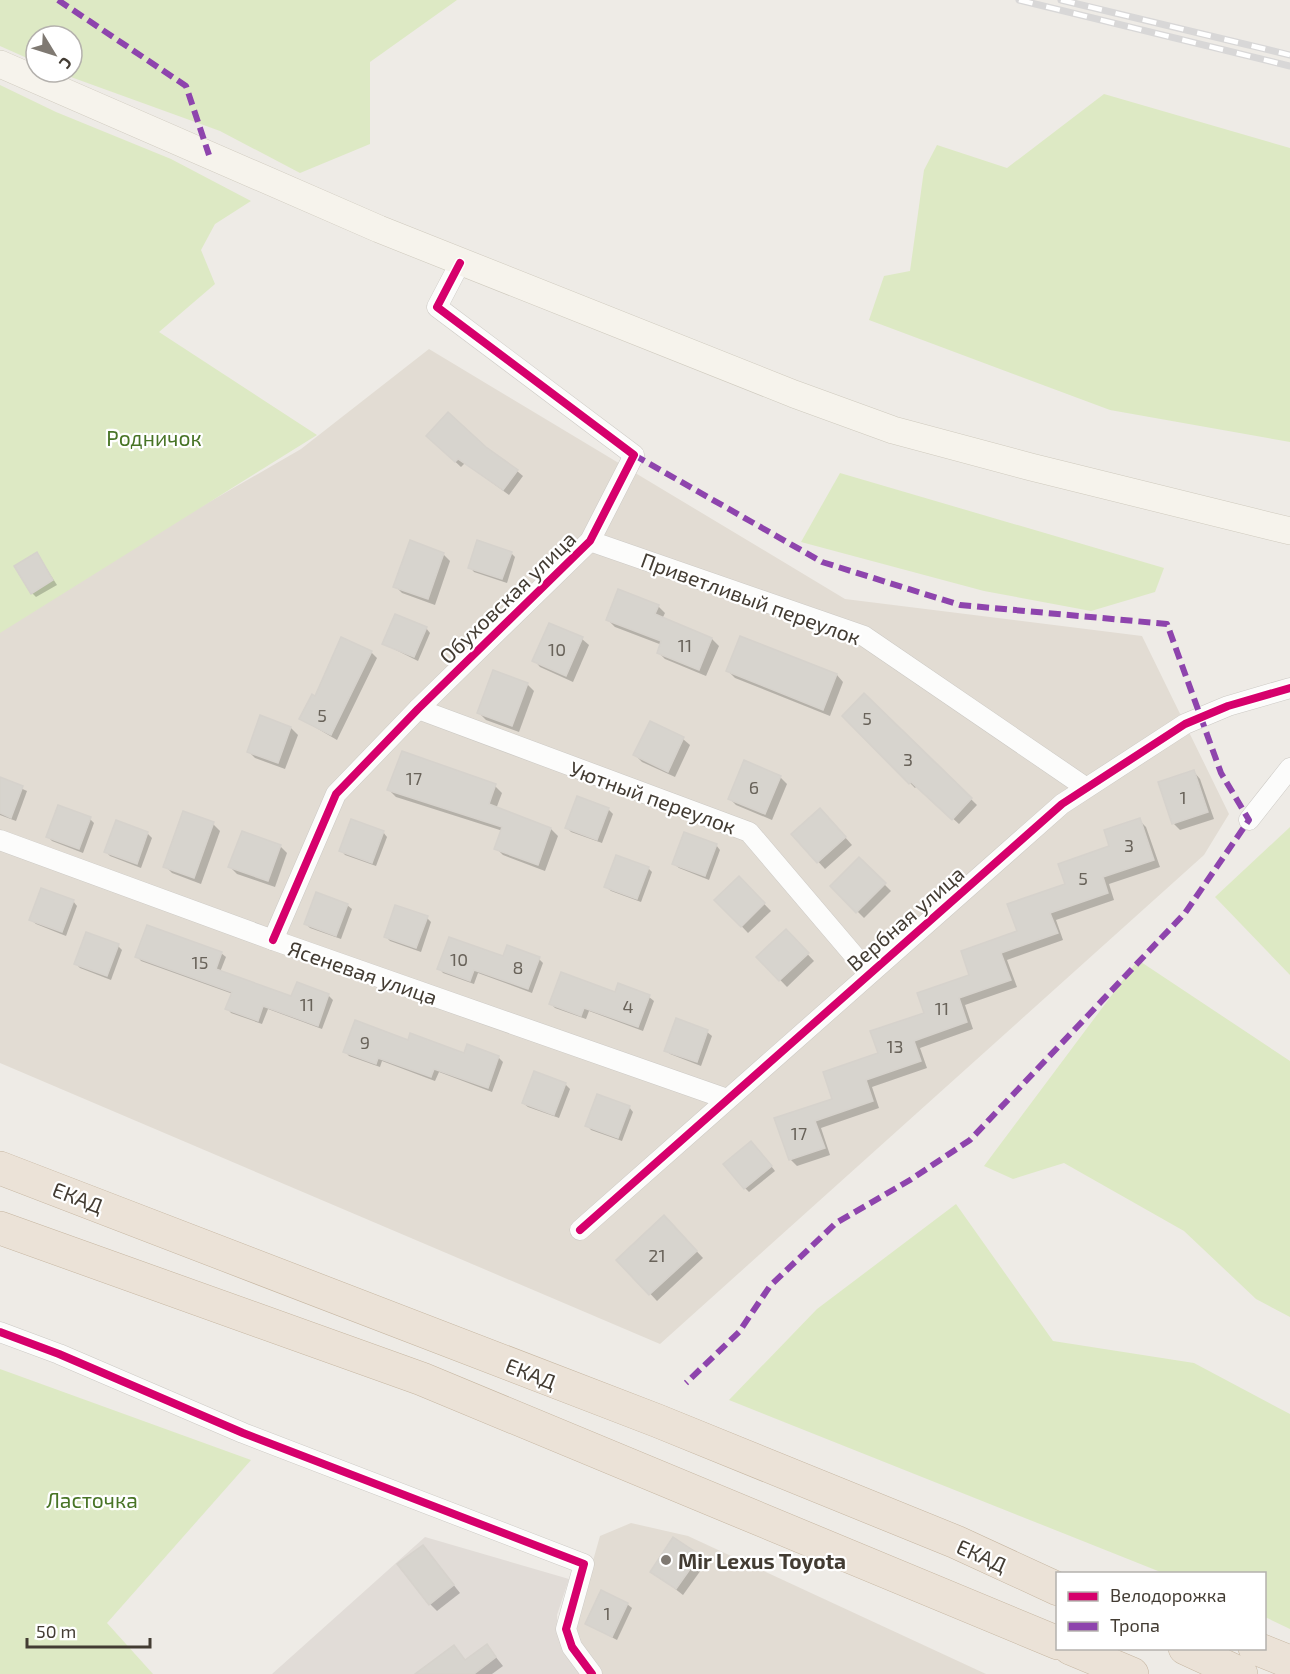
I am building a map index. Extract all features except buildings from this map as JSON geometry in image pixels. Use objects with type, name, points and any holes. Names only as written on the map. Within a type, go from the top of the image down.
[{"type":"highway","name":"ЕКАД","points":[[0,1168],[658,1421],[956,1542],[1056,1588]]},
{"type":"highway","points":[[0,1228],[422,1379],[1056,1642]]},
{"type":"highway","points":[[956,1542],[1056,1573]]},
{"type":"highway","points":[[1075,1650],[1132,1674]]},
{"type":"highway","points":[[1189,1650],[1240,1674]]},
{"type":"highway","points":[[1260,1650],[1290,1662]]},
{"type":"main road","points":[[0,64],[88,105],[460,263],[794,394],[893,430],[1031,467],[1290,531]]},
{"type":"street","name":"Обуховская улица","points":[[273,940],[336,794],[418,709],[590,541],[634,455],[437,307],[460,263]]},
{"type":"street","name":"Приветливый переулок","points":[[590,541],[864,636],[1085,787]]},
{"type":"street","name":"Вербная улица","points":[[580,1230],[1062,804],[1185,724],[1228,706],[1290,688]]},
{"type":"street","name":"Уютный переулок","points":[[418,709],[749,832],[869,973]]},
{"type":"street","points":[[1250,820],[1290,768]]},
{"type":"street","name":"Ясеневая улица","points":[[0,840],[273,940],[727,1099]]},
{"type":"street","points":[[0,1332],[70,1359],[243,1433],[584,1564],[566,1629],[572,1647],[592,1674]]},
{"type":"shaded area","points":[[429,349],[845,599],[1142,636],[1229,814],[1204,855],[660,1344],[0,1063],[0,631],[140,542],[301,449]]},
{"type":"shaded area","points":[[631,1523],[688,1536],[986,1674],[598,1674],[572,1635],[600,1536]]},
{"type":"shaded area","points":[[425,1537],[569,1579],[557,1615],[558,1635],[584,1674],[272,1674]]},
{"type":"green space","points":[[0,0],[457,0],[370,62],[370,144],[300,173],[220,131],[84,82],[84,24],[24,24],[24,57],[0,46]]},
{"type":"green space","name":"Родничок","points":[[0,85],[56,112],[171,159],[251,201],[215,224],[201,250],[215,284],[159,332],[317,435],[0,633]]},
{"type":"green space","points":[[1104,94],[1290,148],[1290,442],[1110,410],[869,320],[884,276],[910,271],[924,170],[937,145],[1007,168]]},
{"type":"green space","points":[[840,473],[1164,568],[1155,592],[1091,611],[984,591],[801,542]]},
{"type":"green space","points":[[1290,827],[1290,975],[1215,897]]},
{"type":"green space","points":[[1138,960],[1290,1061],[1290,1317],[1256,1299],[1184,1231],[1064,1163],[1013,1179],[984,1166]]},
{"type":"green space","points":[[956,1204],[1053,1341],[1194,1363],[1290,1414],[1290,1629],[1266,1617],[1266,1572],[1160,1572],[729,1400],[817,1309]]},
{"type":"green space","name":"Ласточка","points":[[0,1369],[251,1460],[107,1623],[153,1674],[0,1674]]},
{"type":"railway","points":[[1019,0],[1290,66]]},
{"type":"railway","points":[[1061,0],[1290,55]]},
{"type":"marked path","points":[[58,0],[186,86],[209,155]]},
{"type":"marked path","points":[[634,455],[822,562],[960,605],[1167,624],[1221,773],[1249,820],[1185,913],[970,1140],[910,1180],[836,1223],[770,1286],[739,1332],[686,1383]]},
{"type":"cycle path","points":[[273,940],[336,794],[418,709],[590,541],[634,455],[437,307],[460,263]]},
{"type":"cycle path","points":[[580,1230],[1062,804],[1185,724],[1228,706],[1290,688]]},
{"type":"cycle path","points":[[0,1332],[59,1354],[243,1433],[584,1564],[566,1629],[572,1647],[592,1674]]},
{"type":"place","name":"Mir Lexus Toyota","points":[[666,1560]]}]
